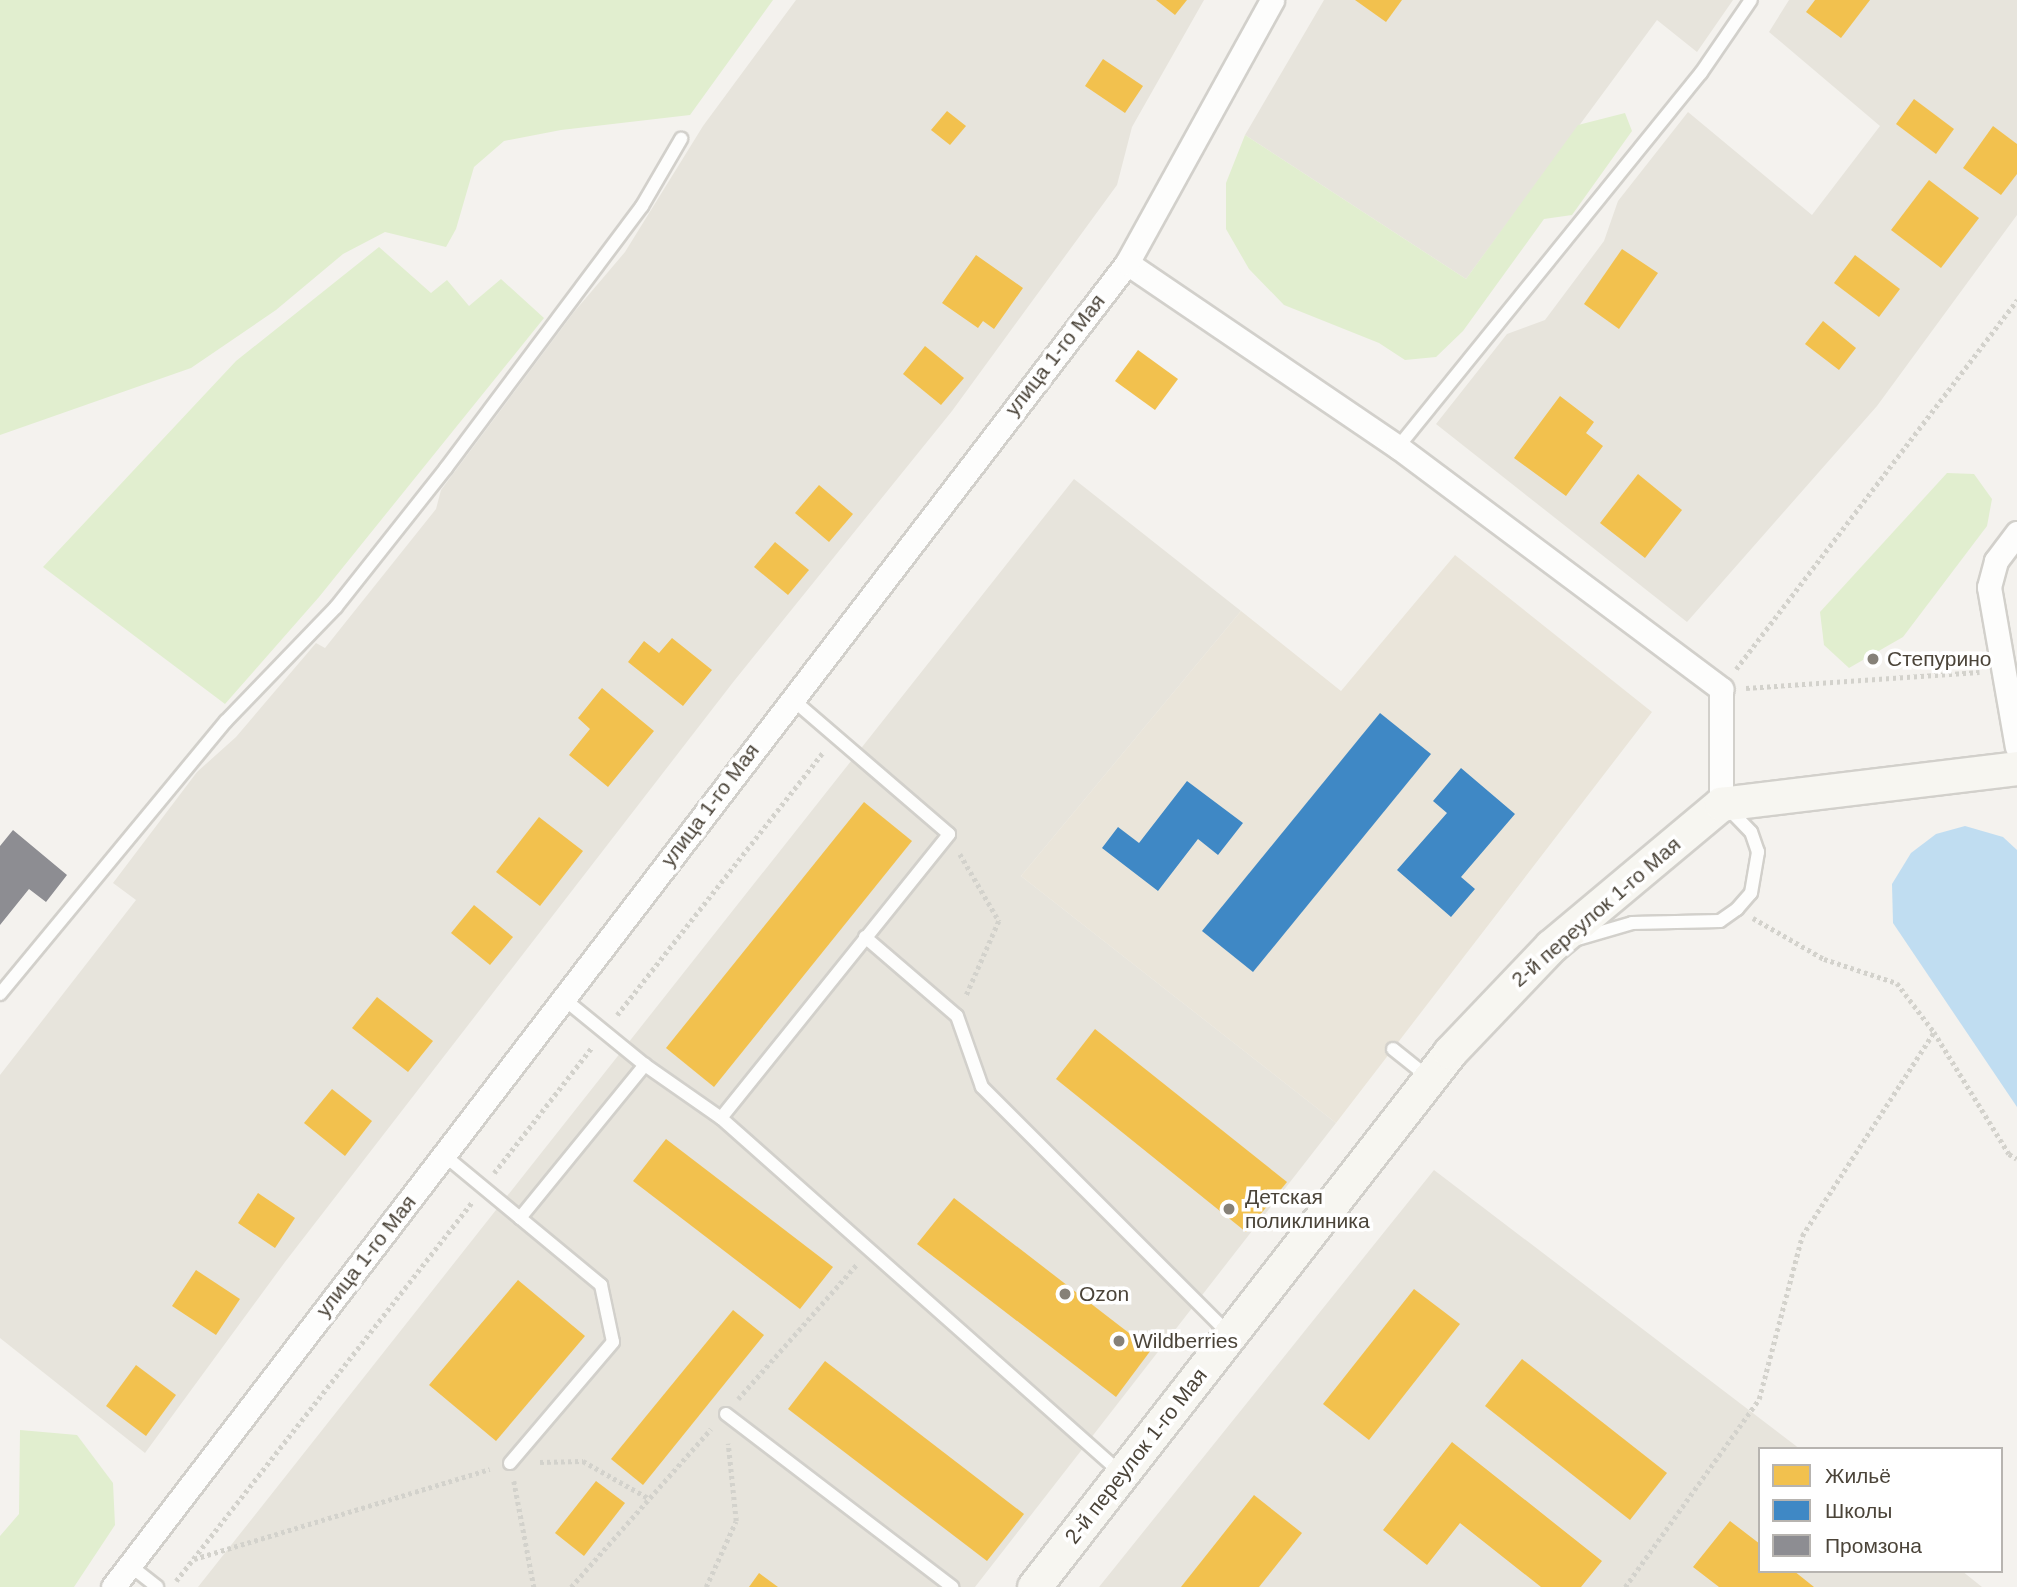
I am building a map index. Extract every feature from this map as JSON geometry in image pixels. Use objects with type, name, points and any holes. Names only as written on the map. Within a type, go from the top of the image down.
[{"type":"street","name":"улица 1-го Мая","points":[[113,1587],[564,999],[790,698],[1127,263],[1272,0]]},
{"type":"street","points":[[1127,263],[1398,447],[1721,689],[1721,804],[2017,768]]},
{"type":"street","points":[[2017,533],[1996,561],[1989,587],[2017,747]]},
{"type":"street","name":"2-й переулок 1-го Мая","points":[[1034,1587],[1430,1078],[1550,946],[1721,804]]},
{"type":"lane","points":[[1398,447],[1701,73],[1751,0]]},
{"type":"lane","points":[[0,994],[226,721],[335,607],[446,468],[642,206],[681,139]]},
{"type":"lane","points":[[721,1118],[949,834],[790,698]]},
{"type":"lane","points":[[1550,946],[1632,923],[1720,921],[1737,909],[1751,893],[1758,852],[1751,832],[1721,804]]},
{"type":"lane","points":[[865,937],[957,1016],[982,1087],[1231,1335]]},
{"type":"lane","points":[[564,999],[645,1065],[721,1118],[1121,1474]]},
{"type":"lane","points":[[1393,1049],[1430,1078]]},
{"type":"lane","points":[[520,1218],[645,1065]]},
{"type":"lane","points":[[444,1155],[601,1285],[613,1342],[510,1463]]},
{"type":"lane","points":[[726,1414],[952,1587]]},
{"type":"lane","points":[[128,1564],[157,1587]]},
{"type":"path","points":[[1721,689],[2017,300]]},
{"type":"path","points":[[1721,689],[2004,671]]},
{"type":"path","points":[[171,1587],[834,737]]},
{"type":"path","points":[[949,834],[999,921],[957,1016]]},
{"type":"path","points":[[1737,909],[1824,959],[1897,983],[1934,1032],[2009,1154],[2017,1159]]},
{"type":"path","points":[[1625,1587],[1759,1399],[1802,1237],[1934,1032]]},
{"type":"path","points":[[706,1587],[736,1521],[726,1414]]},
{"type":"path","points":[[193,1560],[510,1463],[583,1461],[648,1498]]},
{"type":"path","points":[[510,1463],[534,1587]]},
{"type":"shaded area","points":[[796,0],[1204,0],[1132,127],[1117,185],[952,411],[734,681],[285,1262],[145,1453],[0,1338],[0,1075],[136,900],[113,883],[197,772],[236,737],[316,643],[325,648],[436,509],[441,490],[574,312],[625,252],[703,126]]},
{"type":"shaded area","points":[[1324,0],[1733,0],[1697,52],[1657,20],[1466,279],[1245,135]]},
{"type":"shaded area","points":[[1789,0],[2017,0],[2017,215],[1877,406],[1687,622],[1436,424],[1507,334],[1545,320],[1604,241],[1618,201],[1688,112],[1812,215],[1880,126],[1769,32]]},
{"type":"shaded area","points":[[1074,479],[1241,611],[1021,876],[1336,1123],[975,1587],[198,1587]]},
{"type":"shaded area","points":[[1455,555],[1652,712],[1336,1123],[1021,876],[1241,611],[1341,691]]},
{"type":"shaded area","points":[[1434,1170],[1797,1447],[1758,1447],[1758,1573],[1964,1573],[1982,1587],[1099,1587]]},
{"type":"green space","points":[[0,0],[773,0],[690,115],[561,130],[504,141],[474,167],[456,229],[446,247],[385,232],[343,254],[276,310],[191,368],[0,435]]},
{"type":"green space","points":[[1625,113],[1632,131],[1572,215],[1544,219],[1463,331],[1436,357],[1405,360],[1379,343],[1284,305],[1249,269],[1226,229],[1226,183],[1245,135],[1466,279],[1578,125]]},
{"type":"green space","points":[[379,247],[431,293],[447,280],[469,306],[501,279],[544,318],[319,597],[225,704],[43,567],[236,361]]},
{"type":"green space","points":[[1947,473],[1974,474],[1992,499],[1987,526],[1903,637],[1849,668],[1824,645],[1820,612]]},
{"type":"green space","points":[[20,1430],[77,1435],[113,1483],[115,1525],[74,1587],[0,1587],[0,1536],[19,1514]]},
{"type":"water","points":[[1965,826],[2003,837],[2017,850],[2017,1107],[1893,923],[1892,884],[1911,853],[1936,834]]},
{"type":"building: Жильё","points":[[1156,0],[1187,0],[1175,15]]},
{"type":"building: Жильё","points":[[1355,0],[1402,0],[1386,22]]},
{"type":"building: Жильё","points":[[1815,0],[1870,0],[1841,38],[1806,12]]},
{"type":"building: Жильё","points":[[1103,59],[1143,86],[1125,113],[1085,86]]},
{"type":"building: Жильё","points":[[1914,99],[1954,129],[1936,154],[1896,124]]},
{"type":"building: Жильё","points":[[947,111],[966,126],[950,145],[931,130]]},
{"type":"building: Жильё","points":[[1993,126],[2017,144],[2017,174],[2001,195],[1963,168]]},
{"type":"building: Жильё","points":[[1929,180],[1979,218],[1941,268],[1891,230]]},
{"type":"building: Жильё","points":[[1622,249],[1658,273],[1619,329],[1584,304]]},
{"type":"building: Жильё","points":[[976,255],[1023,288],[994,329],[983,321],[978,328],[942,303]]},
{"type":"building: Жильё","points":[[1855,255],[1900,289],[1879,317],[1834,283]]},
{"type":"building: Жильё","points":[[1823,321],[1856,348],[1839,370],[1805,344]]},
{"type":"building: Жильё","points":[[925,346],[964,378],[941,405],[903,374]]},
{"type":"building: Жильё","points":[[1138,350],[1178,379],[1155,410],[1115,381]]},
{"type":"building: Жильё","points":[[1560,396],[1594,422],[1586,433],[1603,446],[1566,496],[1514,458]]},
{"type":"building: Жильё","points":[[1638,474],[1682,510],[1645,558],[1600,523]]},
{"type":"building: Жильё","points":[[819,485],[853,514],[829,542],[795,513]]},
{"type":"building: Жильё","points":[[775,542],[809,570],[788,595],[754,567]]},
{"type":"building: Жильё","points":[[672,638],[712,670],[683,706],[628,662],[644,641],[659,653]]},
{"type":"building: Жильё","points":[[602,688],[654,731],[608,787],[569,755],[590,729],[578,718]]},
{"type":"building: Жильё","points":[[864,802],[912,841],[714,1087],[666,1048]]},
{"type":"building: Жильё","points":[[539,817],[583,851],[540,906],[496,872]]},
{"type":"building: Жильё","points":[[474,905],[513,937],[490,965],[451,933]]},
{"type":"building: Жильё","points":[[377,997],[433,1041],[408,1072],[352,1028]]},
{"type":"building: Жильё","points":[[1095,1029],[1287,1182],[1246,1232],[1056,1079]]},
{"type":"building: Жильё","points":[[332,1089],[372,1121],[345,1156],[304,1123]]},
{"type":"building: Жильё","points":[[666,1139],[833,1267],[800,1309],[633,1181]]},
{"type":"building: Жильё","points":[[258,1193],[295,1218],[275,1248],[238,1223]]},
{"type":"building: Жильё","points":[[954,1198],[1151,1350],[1116,1397],[917,1244]]},
{"type":"building: Жильё","points":[[196,1270],[240,1299],[216,1335],[172,1306]]},
{"type":"building: Жильё","points":[[518,1280],[585,1336],[496,1441],[429,1385]]},
{"type":"building: Жильё","points":[[1414,1289],[1460,1324],[1369,1440],[1323,1404]]},
{"type":"building: Жильё","points":[[733,1310],[764,1335],[643,1485],[611,1459]]},
{"type":"building: Жильё","points":[[1522,1359],[1667,1473],[1630,1520],[1485,1406]]},
{"type":"building: Жильё","points":[[825,1361],[1024,1514],[987,1561],[788,1409]]},
{"type":"building: Жильё","points":[[136,1365],[176,1395],[146,1436],[106,1406]]},
{"type":"building: Жильё","points":[[1452,1442],[1602,1561],[1581,1587],[1541,1587],[1460,1523],[1427,1565],[1383,1530]]},
{"type":"building: Жильё","points":[[596,1481],[625,1503],[584,1556],[555,1533]]},
{"type":"building: Жильё","points":[[1254,1495],[1302,1533],[1259,1587],[1181,1587]]},
{"type":"building: Жильё","points":[[1730,1521],[1758,1542],[1758,1573],[1796,1573],[1814,1587],[1719,1587],[1693,1567]]},
{"type":"building: Жильё","points":[[759,1573],[778,1587],[749,1587]]},
{"type":"building: Школы","points":[[1380,713],[1431,754],[1253,972],[1202,931]]},
{"type":"building: Школы","points":[[1461,768],[1515,814],[1461,877],[1475,889],[1451,917],[1397,870],[1447,813],[1433,801]]},
{"type":"building: Школы","points":[[1187,781],[1243,823],[1218,855],[1198,839],[1158,891],[1102,848],[1118,827],[1139,843]]},
{"type":"building: Промзона","points":[[13,830],[67,875],[46,902],[29,889],[0,925],[0,846]]},
{"type":"place","name":"Степурино","points":[[1873,659]]},
{"type":"place","name":"Детская поликлиника","points":[[1229,1209]]},
{"type":"place","name":"Ozon","points":[[1065,1294]]},
{"type":"place","name":"Wildberries","points":[[1119,1341]]}]
